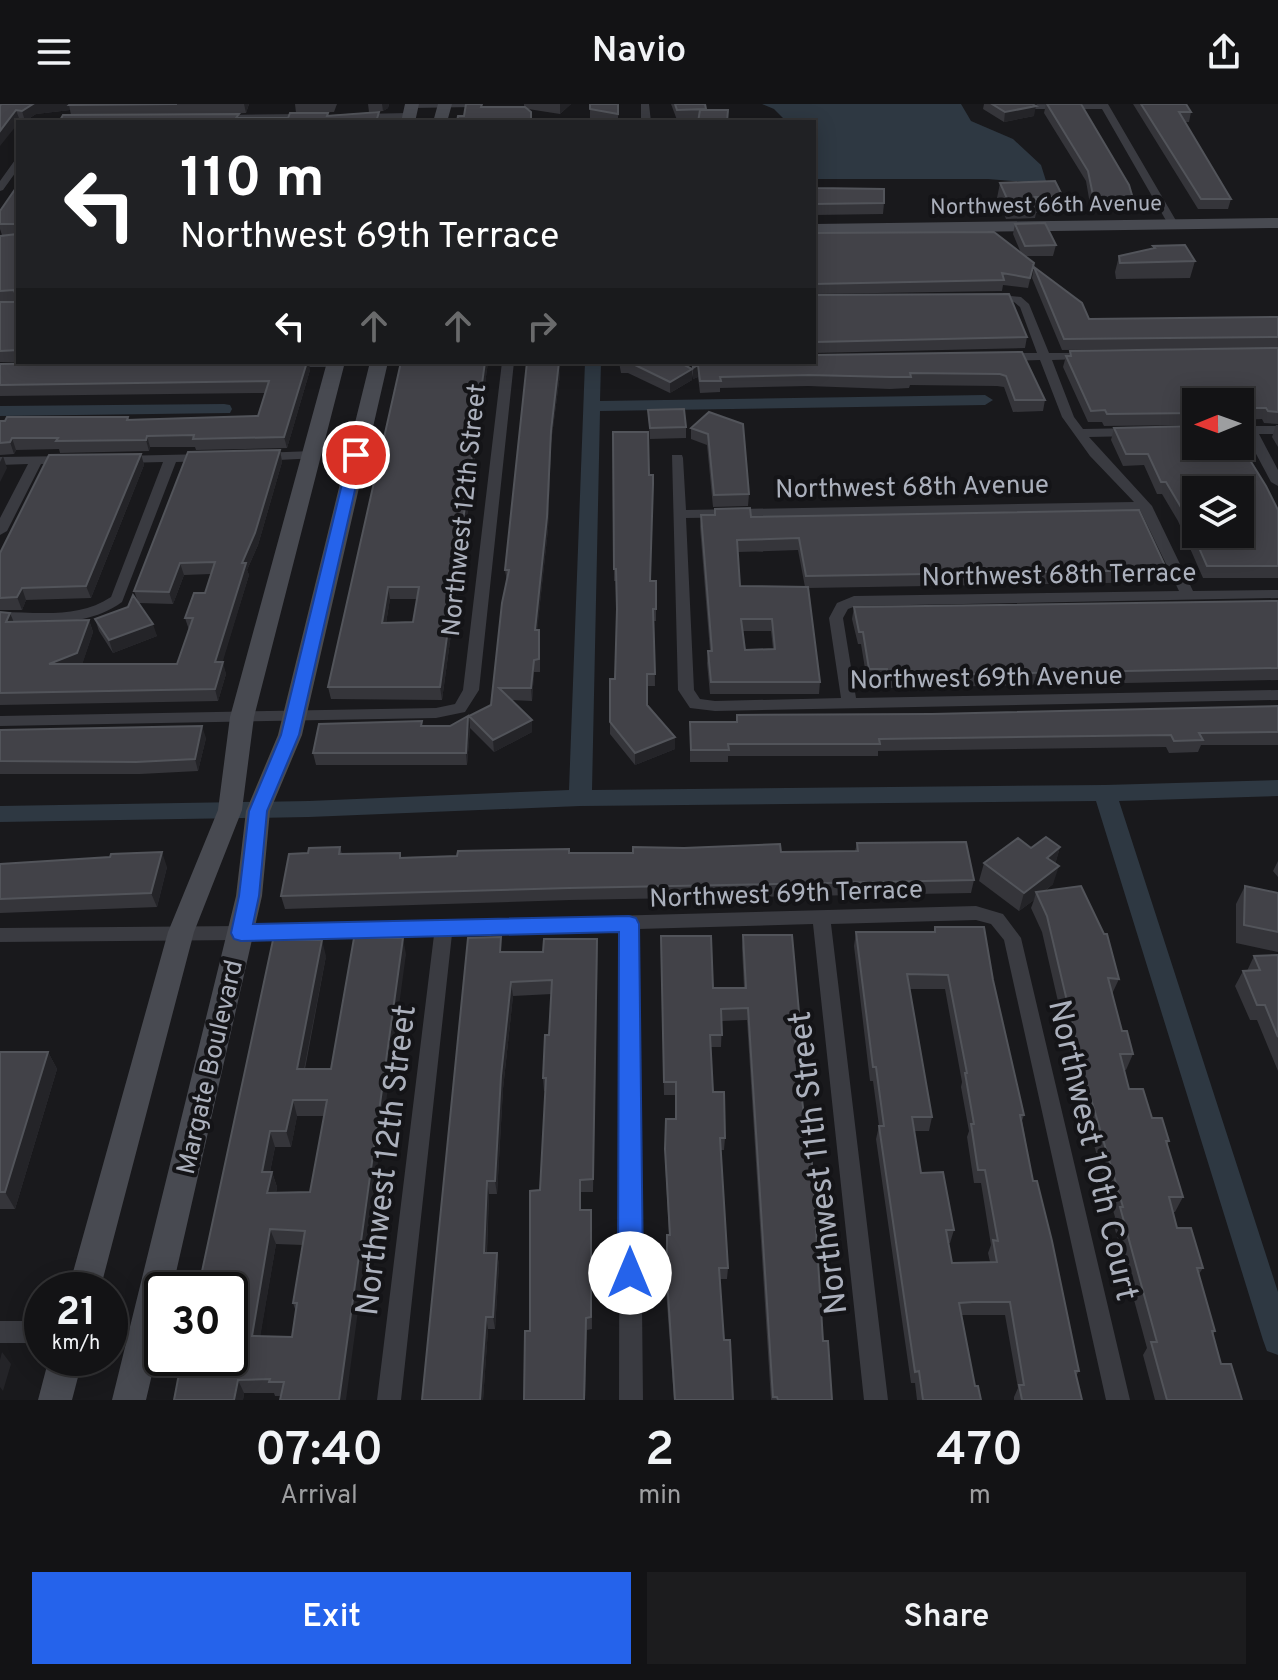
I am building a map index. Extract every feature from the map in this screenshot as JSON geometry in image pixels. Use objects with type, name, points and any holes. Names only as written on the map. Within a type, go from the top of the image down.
[{"type":"street","points":[[272,117],[277,104]]},
{"type":"street","points":[[348,117],[410,112],[445,104],[474,104]]},
{"type":"street","points":[[1037,107],[1105,105],[1173,224]]},
{"type":"street","points":[[209,118],[318,117]]},
{"type":"street","points":[[0,188],[13,176]]},
{"type":"street","name":"Northwest 66th Avenue","points":[[816,229],[1278,223]]},
{"type":"street","points":[[972,297],[1017,299],[1025,306],[1068,417],[1094,453],[1145,506],[1188,596]]},
{"type":"street","points":[[997,357],[1090,356]]},
{"type":"street","points":[[89,1272],[181,932],[225,824],[233,796],[242,717],[336,364]]},
{"type":"street","name":"Margate Boulevard","points":[[129,1400],[241,933],[249,896],[255,824],[295,716],[379,364]]},
{"type":"street","name":"Northwest 12th Street","points":[[295,716],[436,713],[460,708],[471,690],[508,364]]},
{"type":"street","points":[[1254,430],[1278,430]]},
{"type":"street","points":[[1080,433],[1152,432]]},
{"type":"street","points":[[1254,444],[1278,482]]},
{"type":"street","points":[[237,457],[313,455]]},
{"type":"street","points":[[0,617],[83,615],[105,610],[117,599],[171,458]]},
{"type":"street","points":[[111,459],[222,458]]},
{"type":"street","points":[[677,458],[680,514]]},
{"type":"street","points":[[0,461],[81,460]]},
{"type":"street","points":[[0,531],[36,461]]},
{"type":"street","name":"Northwest 68th Avenue","points":[[680,514],[1145,506]]},
{"type":"street","name":"Northwest 69th Avenue","points":[[680,514],[686,690],[695,704],[1278,695]]},
{"type":"street","name":"Northwest 68th Terrace","points":[[849,703],[836,618],[842,606],[854,601],[1278,594]]},
{"type":"street","points":[[0,721],[295,716]]},
{"type":"street","name":"Northwest 69th Terrace","points":[[0,935],[241,933],[976,913],[997,919]]},
{"type":"street","name":"Northwest 11th Street","points":[[821,919],[876,1400]]},
{"type":"street","name":"Northwest 10th Court","points":[[997,919],[1012,938],[1118,1400]]},
{"type":"street","points":[[629,924],[631,1400]]},
{"type":"street","name":"Northwest 12th Street","points":[[389,1400],[444,927]]},
{"type":"street","points":[[0,1332],[24,1332]]},
{"type":"street","points":[[55,1400],[61,1376]]},
{"type":"shaded area","points":[[762,104],[961,104],[971,121],[1013,139],[1041,165],[1047,184],[988,179],[816,179],[816,120],[785,120],[774,109]]},
{"type":"building","points":[[2,104],[33,104],[22,111],[16,110],[0,131]]},
{"type":"building","points":[[70,104],[177,104],[69,105]]},
{"type":"building","points":[[466,104],[482,104],[481,107],[525,107],[531,112],[531,120],[457,120],[458,116],[464,116]]},
{"type":"building","points":[[590,104],[618,104],[618,114],[590,109]]},
{"type":"building","points":[[675,104],[705,104],[706,109],[677,110]]},
{"type":"building","points":[[992,104],[1032,104],[1036,106],[1005,112]]},
{"type":"building","points":[[1047,104],[1081,104],[1129,185],[1134,202],[1094,200],[1088,171]]},
{"type":"building","points":[[1141,104],[1186,104],[1191,112],[1179,112],[1231,199],[1201,199]]},
{"type":"building","points":[[700,110],[728,110],[727,120],[698,120]]},
{"type":"building","points":[[379,112],[377,120],[60,120],[63,115],[239,114],[236,118],[288,118],[290,113],[328,113],[327,116]]},
{"type":"building","points":[[1055,181],[1063,197],[1035,197],[1038,202],[1009,203],[1000,183]]},
{"type":"building","points":[[16,188],[16,224],[0,224],[0,211]]},
{"type":"building","points":[[816,188],[884,189],[884,203],[816,204]]},
{"type":"building","points":[[1045,223],[1056,245],[1025,246],[1015,224]]},
{"type":"building","points":[[994,232],[1034,263],[1030,278],[1002,273],[1004,280],[816,284],[816,233]]},
{"type":"building","points":[[16,234],[16,296],[14,290],[0,291],[0,236]]},
{"type":"building","points":[[1185,245],[1195,261],[1120,263],[1119,256],[1155,248],[1153,246]]},
{"type":"building","points":[[1034,267],[1082,303],[1089,319],[1278,317],[1278,337],[1064,339]]},
{"type":"building","points":[[1009,294],[1027,337],[816,342],[816,295]]},
{"type":"building","points":[[16,300],[16,350],[0,351],[0,302]]},
{"type":"building","points":[[1278,348],[1278,412],[1254,408],[1254,388],[1182,388],[1182,413],[1107,414],[1105,410],[1091,411],[1066,356],[1071,356],[1070,351]]},
{"type":"building","points":[[1022,352],[1045,400],[1015,400],[1006,376],[1000,374],[720,377],[721,381],[700,381],[698,365],[693,368],[693,364],[816,364],[816,355]]},
{"type":"building","points":[[0,364],[306,364],[284,437],[193,439],[194,435],[147,436],[146,440],[56,441],[58,438],[12,438],[10,442],[0,443],[0,421],[5,421],[7,417],[128,417],[127,420],[258,416],[269,381],[0,385]]},
{"type":"building","points":[[401,364],[485,364],[440,687],[328,687]],"holes":[[[388,587],[419,587],[413,622],[382,623]]]},
{"type":"building","points":[[527,364],[559,364],[535,630],[539,630],[539,659],[534,660],[531,688],[499,688],[532,720],[493,740],[469,716],[491,705],[502,603],[509,570],[505,570]]},
{"type":"building","points":[[633,364],[683,364],[692,369],[670,382]]},
{"type":"building","points":[[684,409],[686,427],[650,428],[648,410]]},
{"type":"building","points":[[709,412],[743,424],[749,494],[714,495],[708,434],[691,428]]},
{"type":"building","points":[[1182,426],[1182,460],[1250,460],[1278,510],[1278,566],[1207,566],[1199,548],[1254,548],[1254,476],[1182,476],[1182,509],[1166,482],[1161,482],[1148,454],[1126,454],[1114,428]]},
{"type":"building","points":[[613,432],[648,432],[649,475],[653,475],[650,581],[656,581],[656,609],[653,609],[655,674],[647,674],[647,705],[675,737],[635,753],[610,722],[610,679],[615,679],[617,609]]},
{"type":"building","points":[[280,450],[255,533],[242,563],[246,563],[215,662],[223,662],[215,689],[0,693],[0,612],[10,613],[6,622],[89,620],[77,653],[49,664],[177,664],[193,618],[185,618],[194,593],[205,593],[215,562],[180,563],[169,592],[134,591],[188,452]]},
{"type":"building","points":[[141,454],[86,586],[22,588],[17,597],[0,598],[0,553],[49,455]]},
{"type":"building","points":[[750,508],[751,517],[1139,510],[1167,570],[806,576],[799,538],[737,540],[740,586],[808,587],[820,682],[711,682],[708,651],[712,651],[701,515],[715,515],[715,509]],"holes":[[[741,619],[772,619],[775,649],[745,650]]]},
{"type":"building","points":[[133,595],[153,624],[109,640],[95,619],[128,607]]},
{"type":"building","points":[[1278,601],[1278,668],[888,676],[887,669],[869,669],[863,632],[859,632],[854,607]]},
{"type":"building","points":[[1278,706],[1278,732],[1199,733],[1203,740],[1174,741],[1171,735],[879,739],[880,744],[728,744],[729,750],[691,750],[690,722],[737,722],[737,715]]},
{"type":"building","points":[[468,716],[466,753],[313,753],[319,724],[422,721],[421,726],[450,726]]},
{"type":"building","points":[[202,726],[195,759],[0,761],[0,730]]},
{"type":"building","points":[[1046,837],[1060,847],[1047,858],[1059,866],[1024,893],[984,863],[1018,838],[1031,848]]},
{"type":"building","points":[[966,842],[974,880],[281,896],[289,854],[308,853],[309,848],[340,847],[339,854],[400,853],[400,858],[457,856],[458,851],[569,849],[569,853],[633,853],[633,847],[780,844],[781,852],[858,851],[857,843]]},
{"type":"building","points":[[162,852],[151,893],[0,899],[0,864]]},
{"type":"building","points":[[1081,886],[1104,934],[1107,934],[1119,979],[1108,978],[1122,1031],[1127,1031],[1133,1054],[1120,1054],[1129,1089],[1143,1089],[1152,1118],[1162,1118],[1183,1197],[1169,1197],[1177,1228],[1191,1228],[1203,1268],[1197,1268],[1221,1364],[1231,1364],[1242,1400],[1167,1400],[1151,1342],[1157,1342],[1120,1207],[1123,1207],[1086,1082],[1047,916],[1036,892]]},
{"type":"building","points":[[1245,886],[1278,893],[1278,932],[1244,925]]},
{"type":"building","points":[[935,927],[984,927],[1024,1115],[1020,1115],[1033,1181],[1037,1181],[1052,1241],[1079,1371],[1075,1371],[1082,1400],[1022,1400],[1019,1385],[1024,1385],[1010,1302],[973,1302],[959,1303],[975,1386],[978,1386],[981,1400],[923,1400],[919,1371],[915,1372],[879,1126],[884,1126],[876,1067],[873,1067],[856,932],[935,932]],"holes":[[[907,974],[948,975],[967,1073],[978,1170],[985,1170],[998,1241],[993,1240],[997,1262],[952,1263],[946,1230],[954,1230],[943,1172],[921,1173],[912,1117],[932,1117]]]},
{"type":"building","points":[[743,935],[792,935],[801,1034],[794,1034],[808,1148],[811,1148],[823,1341],[828,1341],[832,1400],[778,1400],[773,1397],[748,1008],[721,1009],[722,1035],[710,1035],[713,1092],[724,1092],[725,1138],[720,1138],[728,1268],[719,1268],[724,1340],[730,1340],[733,1400],[675,1400],[667,1279],[667,1235],[670,1235],[665,1149],[666,1119],[676,1119],[676,1082],[664,1082],[661,936],[711,936],[713,988],[746,988]]},
{"type":"building","points":[[501,937],[500,952],[543,952],[544,939],[597,939],[593,1179],[580,1180],[580,1210],[591,1210],[591,1317],[586,1318],[584,1400],[524,1400],[525,1331],[530,1331],[530,1191],[540,1190],[545,1035],[549,1035],[552,980],[511,982],[501,1076],[495,1181],[487,1181],[484,1253],[497,1253],[493,1317],[486,1317],[480,1400],[422,1400],[468,938]]},
{"type":"building","points":[[354,938],[403,938],[339,1400],[280,1400],[284,1382],[269,1382],[270,1379],[238,1380],[234,1400],[174,1400],[179,1376],[248,1376],[248,1272],[202,1272],[273,940],[322,940],[297,1069],[331,1069]],"holes":[[[293,1100],[327,1100],[310,1192],[267,1193],[272,1172],[262,1172],[270,1131],[286,1131]],[[270,1229],[305,1231],[293,1303],[297,1303],[292,1337],[252,1336]]]},
{"type":"building","points":[[1278,955],[1278,1037],[1265,1005],[1257,1005],[1243,971],[1260,970],[1254,956]]},
{"type":"building","points":[[0,1052],[48,1052],[5,1192],[0,1192]]},
{"type":"waterway","points":[[592,406],[593,364]]},
{"type":"waterway","points":[[592,406],[985,400]]},
{"type":"waterway","points":[[580,798],[592,406]]},
{"type":"waterway","points":[[0,411],[224,409]]},
{"type":"waterway","points":[[1105,793],[1278,788]]},
{"type":"waterway","points":[[580,798],[1105,793]]},
{"type":"waterway","points":[[1105,793],[1278,1340]]},
{"type":"waterway","points":[[0,814],[309,809],[580,798]]},
{"type":"route","points":[[356,455],[290,735],[258,811],[249,896],[241,933],[629,924],[630,1273]]}]
